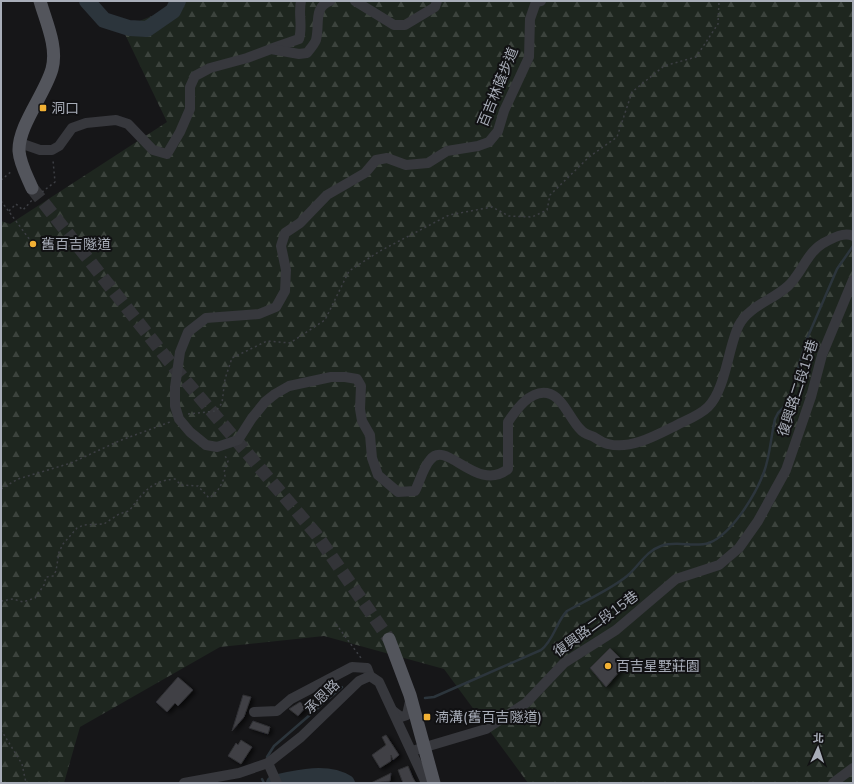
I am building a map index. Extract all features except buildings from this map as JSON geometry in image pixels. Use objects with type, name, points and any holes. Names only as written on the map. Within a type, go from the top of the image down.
[{"type":"main road","points":[[32,188],[21,164],[20,142],[31,113],[52,69],[53,47],[40,1]]},
{"type":"main road","points":[[389,639],[410,696],[418,750],[434,783]]},
{"type":"street","points":[[20,142],[40,150],[52,150],[59,146],[72,128],[86,123],[116,120],[128,124],[153,150],[167,154],[180,132],[190,109],[190,87],[195,76],[210,68],[247,58],[299,39],[302,30],[300,9],[301,1]]},
{"type":"street","points":[[271,49],[299,54],[307,53],[316,41],[318,10],[323,3],[330,1]]},
{"type":"street","points":[[355,1],[394,25],[405,25],[435,7],[437,1]]},
{"type":"street","name":"百吉林蔭步道","points":[[179,419],[175,406],[175,387],[180,352],[188,332],[206,318],[259,314],[276,307],[285,291],[286,270],[281,246],[285,233],[300,223],[327,195],[365,173],[376,160],[387,158],[406,165],[428,163],[447,151],[478,146],[490,142],[498,131],[504,111],[529,58],[530,19],[536,2],[541,1]]},
{"type":"street","points":[[179,419],[190,432],[206,444],[217,447],[238,440],[252,418],[275,394],[289,386],[305,381],[338,377],[357,379],[361,386],[360,409],[362,421],[370,435],[374,464],[378,476],[398,492],[415,491],[430,459],[437,455],[446,455],[474,472],[489,476],[501,475],[508,469],[508,422],[530,398],[538,392],[548,393],[556,397],[581,431],[608,444],[623,445],[637,443],[695,416],[709,406],[722,379],[738,326],[745,316],[774,298],[790,285],[821,244],[843,234],[848,233],[853,236]]},
{"type":"street","name":"復興路二段15巷","points":[[418,750],[486,729],[526,703],[564,662],[616,630],[676,579],[719,565],[739,548],[758,521],[786,470],[811,397],[822,355],[853,280]]},
{"type":"street","points":[[254,712],[277,711],[291,699],[352,667],[368,672],[380,682],[393,711],[418,750],[426,783]]},
{"type":"street","name":"承恩路","points":[[184,783],[239,772],[268,763],[302,737],[368,672]]},
{"type":"street","points":[[393,711],[401,717],[407,716],[410,709],[410,696]]},
{"type":"street","points":[[268,763],[276,783]]},
{"type":"street","points":[[832,783],[853,768]]},
{"type":"path","points":[[1,489],[18,479],[71,463],[119,441],[179,419],[190,413],[207,413],[216,411],[222,403],[225,378],[232,358],[267,341],[290,343],[325,320],[349,271],[380,251],[449,215],[492,207],[509,216],[532,218],[547,210],[550,195],[589,158],[617,137],[632,92],[664,66],[696,57],[718,24],[719,1]]},
{"type":"path","points":[[52,150],[55,182]]},
{"type":"path","points":[[1,180],[21,164]]},
{"type":"path","points":[[1,201],[33,244]]},
{"type":"path","points":[[8,211],[16,204],[22,210]]},
{"type":"path","points":[[1,601],[13,599],[23,602],[35,598],[44,585],[46,577],[53,576],[56,571],[59,552],[63,544],[77,528],[84,525],[104,524],[119,514],[129,511],[136,501],[141,498],[148,487],[154,483],[175,479],[181,485],[198,486],[210,498],[213,496],[217,493],[225,476],[224,472],[228,461],[226,456],[217,447]]},
{"type":"path","points":[[336,624],[368,672]]},
{"type":"path","points":[[1,730],[22,764],[26,783]]},
{"type":"green space","points":[[189,1],[853,1],[853,783],[528,783],[444,669],[324,636],[220,647],[80,727],[64,783],[1,783],[1,221],[10,224],[167,122],[122,28]]},
{"type":"waterway","points":[[87,1],[104,20],[129,28],[147,29],[173,11],[178,1]]},
{"type":"waterway","points":[[425,698],[434,697],[541,650],[549,641],[560,620],[567,611],[621,581],[651,551],[656,548],[667,544],[697,545],[709,543],[726,531],[749,502],[760,481],[768,459],[775,419],[778,413],[788,403],[806,341],[837,269],[853,246]]},
{"type":"waterway","points":[[267,757],[274,746],[342,687]]},
{"type":"waterway","points":[[274,783],[311,776],[330,777],[347,783]]},
{"type":"waterway","points":[[262,779],[264,783]]},
{"type":"tunnel","points":[[32,188],[168,360],[316,534],[389,639]]},
{"type":"place","name":"洞口","points":[[43,108]]},
{"type":"place","name":"舊百吉隧道","points":[[33,244]]},
{"type":"place","name":"百吉星墅莊園","points":[[608,666]]},
{"type":"place","name":"湳溝(舊百吉隧道)","points":[[427,717]]}]
